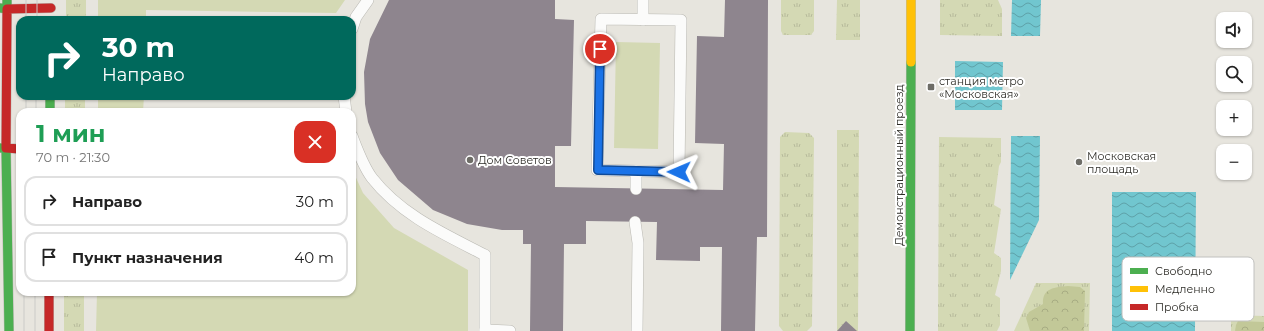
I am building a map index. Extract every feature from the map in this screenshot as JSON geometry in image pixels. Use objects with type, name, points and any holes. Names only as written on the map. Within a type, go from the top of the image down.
[{"type":"street","name":"Демонстрационный проезд","points":[[910,331],[912,0]]},
{"type":"street","points":[[9,331],[3,148],[5,6],[51,4],[50,16]]},
{"type":"street","points":[[3,148],[16,149]]},
{"type":"street","points":[[49,296],[49,331]]},
{"type":"lane","points":[[356,17],[368,0]]},
{"type":"lane","points":[[643,20],[644,0]]},
{"type":"lane","points":[[601,19],[643,20],[681,20],[679,172],[598,170],[601,19]]},
{"type":"lane","points":[[356,145],[371,177],[395,202],[420,221],[485,255],[485,331],[510,331]]},
{"type":"lane","points":[[636,171],[636,189]]},
{"type":"lane","points":[[635,222],[638,243],[637,331]]},
{"type":"green space","points":[[66,0],[86,0],[86,16],[66,16]]},
{"type":"green space","points":[[98,0],[345,0],[336,13],[146,10],[146,16],[98,16]]},
{"type":"green space","points":[[781,0],[814,0],[814,31],[811,35],[783,35],[781,31]]},
{"type":"green space","points":[[837,0],[860,0],[860,40],[836,40]]},
{"type":"green space","points":[[940,0],[998,0],[1002,9],[1002,36],[940,35]]},
{"type":"green space","points":[[616,42],[660,43],[658,149],[614,148]]},
{"type":"green space","points":[[65,100],[85,100],[85,108],[65,108]]},
{"type":"green space","points":[[98,100],[144,100],[143,108],[98,108]]},
{"type":"green space","points":[[837,130],[859,130],[858,331],[837,331]]},
{"type":"green space","points":[[785,132],[809,133],[814,138],[812,326],[807,331],[783,331],[779,326],[780,137]]},
{"type":"green space","points":[[939,137],[1001,138],[1001,162],[999,166],[994,205],[1001,209],[994,253],[1001,258],[1001,271],[995,295],[1000,298],[1000,325],[997,331],[938,331]]},
{"type":"green space","points":[[356,178],[363,193],[394,228],[468,270],[468,331],[96,331],[97,296],[356,296]]},
{"type":"green space","points":[[1036,283],[1090,283],[1089,331],[1014,331]]},
{"type":"green space","points":[[1068,286],[1080,287],[1085,291],[1084,331],[1030,331],[1026,318],[1029,312],[1043,304],[1043,299],[1050,289]]},
{"type":"green space","points":[[64,296],[84,296],[84,331],[64,331]]},
{"type":"green space","points":[[1254,316],[1264,316],[1264,331],[1231,331],[1231,321],[1254,321]]},
{"type":"green space","points":[[1238,321],[1264,322],[1264,331],[1235,331]]},
{"type":"water","points":[[1012,0],[1041,0],[1040,36],[1011,36]]},
{"type":"water","points":[[955,61],[1003,62],[1002,110],[955,110]]},
{"type":"water","points":[[1011,136],[1040,136],[1039,220],[1010,280]]},
{"type":"water","points":[[1112,192],[1196,192],[1196,257],[1122,257],[1122,321],[1195,321],[1195,331],[1112,331]]},
{"type":"building","name":"Дом Советов","points":[[389,0],[555,0],[555,19],[574,20],[571,146],[555,146],[555,187],[723,190],[724,144],[695,143],[697,36],[724,37],[725,0],[768,0],[767,237],[757,237],[755,331],[721,331],[722,247],[700,247],[700,261],[656,260],[657,222],[586,221],[586,244],[564,244],[563,331],[530,331],[531,244],[523,244],[523,230],[502,230],[467,224],[433,210],[398,180],[380,153],[368,122],[365,104],[364,72],[370,39]]},
{"type":"building","points":[[846,321],[857,331],[837,331]]},
{"type":"tram line","points":[[26,0],[26,16]]},
{"type":"tram line","points":[[37,0],[37,16]]},
{"type":"tram line","points":[[26,100],[26,108]]},
{"type":"tram line","points":[[36,100],[36,108]]},
{"type":"tram line","points":[[24,296],[24,331]]},
{"type":"tram line","points":[[35,296],[35,331]]},
{"type":"traffic: fast","points":[[0,8],[7,9],[7,0]]},
{"type":"traffic: fast","points":[[910,331],[911,62]]},
{"type":"traffic: fast","points":[[50,100],[50,108]]},
{"type":"traffic: fast","points":[[0,148],[6,148],[9,331]]},
{"type":"traffic: slow","points":[[911,0],[911,62]]},
{"type":"traffic: jam","points":[[16,149],[6,148],[7,9],[51,8]]},
{"type":"traffic: jam","points":[[49,296],[49,331]]},
{"type":"place","name":"станция метро «Московская»","points":[[931,87]]},
{"type":"place","name":"Дом Советов","points":[[470,160]]},
{"type":"place","name":"Московская площадь","points":[[1079,162]]},
{"type":"route","points":[[600,49],[598,170],[679,172]]}]
